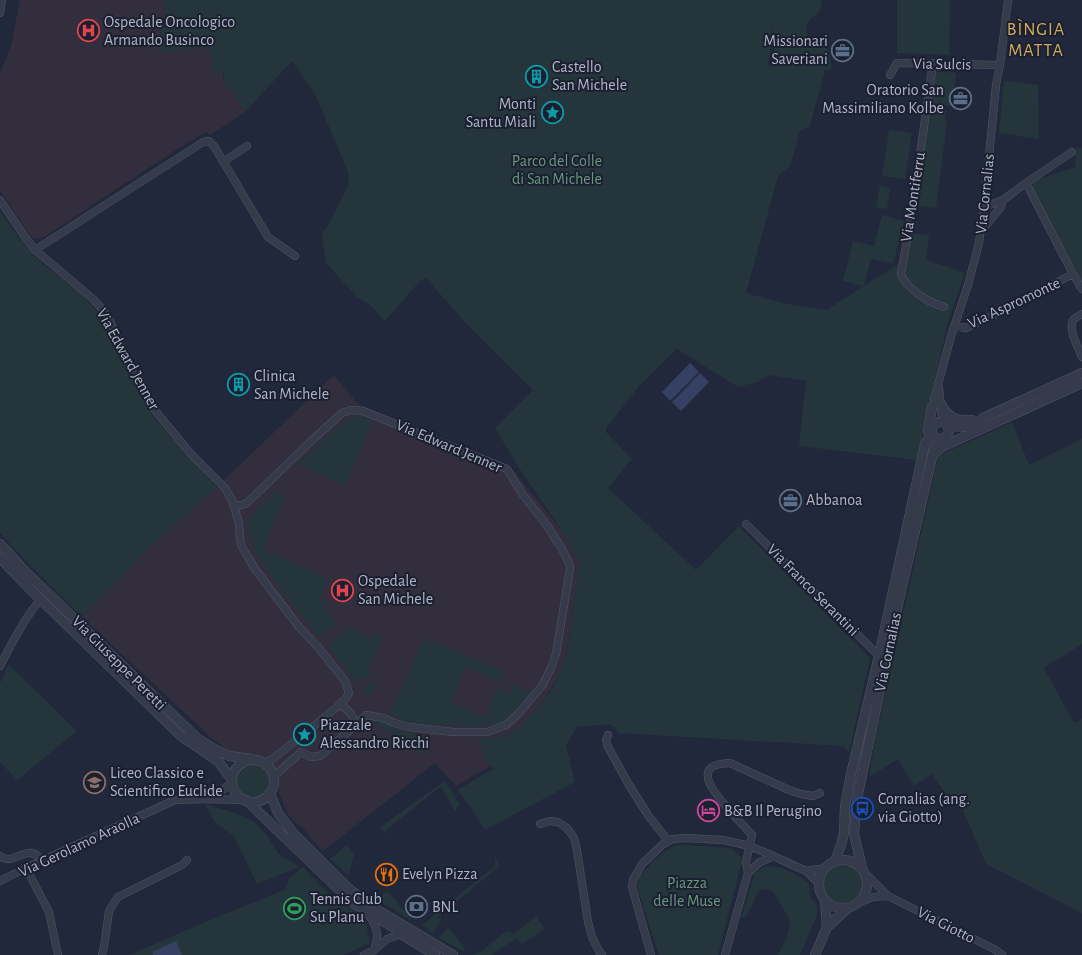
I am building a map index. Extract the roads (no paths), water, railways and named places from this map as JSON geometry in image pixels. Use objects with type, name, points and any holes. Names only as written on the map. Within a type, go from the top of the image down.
[{"type":"street","points":[[0,13],[2,0]]},
{"type":"street","name":"Via Cornalias","points":[[835,861],[844,833],[845,806],[851,774],[879,656],[925,444],[932,430],[938,383],[954,326],[968,285],[982,230],[996,85],[1000,66],[1008,0]]},
{"type":"street","name":"Via Sulcis","points":[[890,75],[897,63],[1000,66]]},
{"type":"street","name":"Via Montiferru","points":[[933,63],[912,211],[901,274],[905,281],[922,298],[932,303],[944,306]]},
{"type":"street","points":[[35,250],[203,142],[208,141],[214,146],[268,237],[295,256]]},
{"type":"street","points":[[223,162],[247,146]]},
{"type":"street","points":[[984,207],[1003,200],[1072,152]]},
{"type":"street","points":[[1026,183],[1082,289]]},
{"type":"street","name":"Via Edward Jenner","points":[[0,200],[35,250],[94,299],[103,310],[110,321],[132,371],[153,408],[191,454],[225,488],[234,506],[239,523],[242,547],[255,569],[299,627],[317,646],[345,682],[348,693],[340,705]]},
{"type":"street","points":[[982,230],[1001,207],[1003,200]]},
{"type":"street","name":"Via Aspromonte","points":[[954,326],[966,328],[1073,274]]},
{"type":"street","points":[[1082,314],[1074,318],[1071,330],[1082,357]]},
{"type":"street","points":[[953,442],[937,438],[933,435],[932,430],[936,423],[942,422],[967,427],[983,418],[1082,373]]},
{"type":"street","points":[[933,455],[942,447],[1082,383]]},
{"type":"street","points":[[925,444],[936,404],[955,419],[963,421],[983,418]]},
{"type":"street","name":"Via Cornalias","points":[[936,404],[946,424]]},
{"type":"street","name":"Via Edward Jenner","points":[[234,506],[242,506],[247,503],[310,442],[342,414],[351,410],[363,411],[507,469],[523,495],[546,524],[562,549],[570,565],[570,569],[556,654],[542,686],[519,713],[506,725],[487,732],[453,732],[409,727],[383,718],[366,715],[356,725]]},
{"type":"street","points":[[943,439],[947,436],[949,431],[946,424]]},
{"type":"street","name":"Via Cornalias","points":[[864,871],[854,834],[858,789],[934,450],[943,439]]},
{"type":"street","name":"Via Franco Serantini","points":[[746,524],[879,656]]},
{"type":"street","name":"Via Giuseppe Peretti","points":[[0,544],[22,568],[198,739],[229,756],[259,760],[265,763]]},
{"type":"street","name":"Via Giuseppe Peretti","points":[[0,558],[40,600],[181,736],[218,761],[232,781],[233,787],[238,795],[258,811],[354,904],[396,929],[401,934],[435,955]]},
{"type":"street","points":[[0,666],[13,642],[40,600]]},
{"type":"street","points":[[246,800],[254,802],[261,800],[270,793],[273,788],[274,777],[269,767],[265,763],[274,758],[340,705],[344,706],[354,717],[356,725],[320,756],[311,757],[301,752],[274,777]]},
{"type":"street","points":[[608,735],[606,740],[607,745],[629,785],[648,815],[668,841]]},
{"type":"street","points":[[204,799],[219,793],[232,781],[234,772],[238,766],[244,762],[252,760]]},
{"type":"street","points":[[725,955],[748,873],[746,862],[752,835],[710,786],[708,778],[709,772],[713,766],[721,763],[730,763],[801,794],[813,796],[820,793]]},
{"type":"street","points":[[270,793],[278,813],[294,834],[348,888],[370,906],[453,955]]},
{"type":"street","name":"Via Gerolamo Araolla","points":[[0,881],[175,800],[246,800]]},
{"type":"street","points":[[540,824],[550,821],[558,822],[567,828],[574,838],[588,922],[592,937],[602,955]]},
{"type":"street","points":[[651,955],[632,887],[633,880],[642,864],[662,845],[672,839],[706,838],[749,846],[806,871],[819,884]]},
{"type":"street","points":[[0,856],[5,860],[11,860],[31,853],[44,860]]},
{"type":"street","points":[[748,873],[760,862],[774,856]]},
{"type":"street","points":[[102,955],[109,911],[118,897],[182,865],[187,860]]},
{"type":"street","points":[[860,902],[867,890],[868,880],[864,871],[855,862],[850,860],[835,861],[825,868],[820,876],[819,884],[821,893],[826,900],[836,907],[853,907],[860,902],[873,897],[888,896]]},
{"type":"street","points":[[26,868],[49,912],[58,955]]},
{"type":"street","points":[[806,871],[825,868]]},
{"type":"street","name":"Via Giotto","points":[[864,871],[888,896],[988,946],[1002,955]]},
{"type":"street","points":[[826,900],[827,926]]},
{"type":"street","points":[[815,955],[827,926],[848,908]]},
{"type":"street","points":[[363,909],[375,924],[377,931],[378,938],[374,950]]},
{"type":"street","points":[[364,955],[374,950],[388,939],[401,934]]},
{"type":"water","points":[[690,363],[699,372],[670,401],[662,392]]},
{"type":"water","points":[[700,373],[709,382],[681,411],[672,402]]},
{"type":"water","points":[[176,941],[182,955],[153,955],[152,952]]},
{"type":"place","name":"Ospedale Oncologico Armando Businco","points":[[88,31]]},
{"type":"place","name":"Missionari Saveriani","points":[[843,50]]},
{"type":"place","name":"Castello San Michele","points":[[537,76]]},
{"type":"place","name":"Oratorio San Massimiliano Kolbe","points":[[960,99]]},
{"type":"place","name":"Monti Santu Miali","points":[[552,113]]},
{"type":"place","name":"Clinica San Michele","points":[[239,385]]},
{"type":"place","name":"Abbanoa","points":[[790,500]]},
{"type":"place","name":"Ospedale San Michele","points":[[342,590]]},
{"type":"place","name":"Piazzale Alessandro Ricchi","points":[[304,734]]},
{"type":"place","name":"Liceo Classico e Scientifico Euclide","points":[[95,782]]},
{"type":"place","name":"Cornalias (ang. via Giotto)","points":[[863,808]]},
{"type":"place","name":"B&B Il Perugino","points":[[708,811]]},
{"type":"place","name":"Evelyn Pizza","points":[[386,874]]},
{"type":"place","name":"BNL","points":[[416,907]]},
{"type":"place","name":"Tennis Club Su Planu","points":[[295,908]]},
{"type":"district","name":"BÌNGIA MATTA","points":[[1036,40]]},
{"type":"park label","name":"Parco del Colle di San Michele","points":[[557,170]]},
{"type":"park label","name":"Piazza delle Muse","points":[[687,892]]}]
